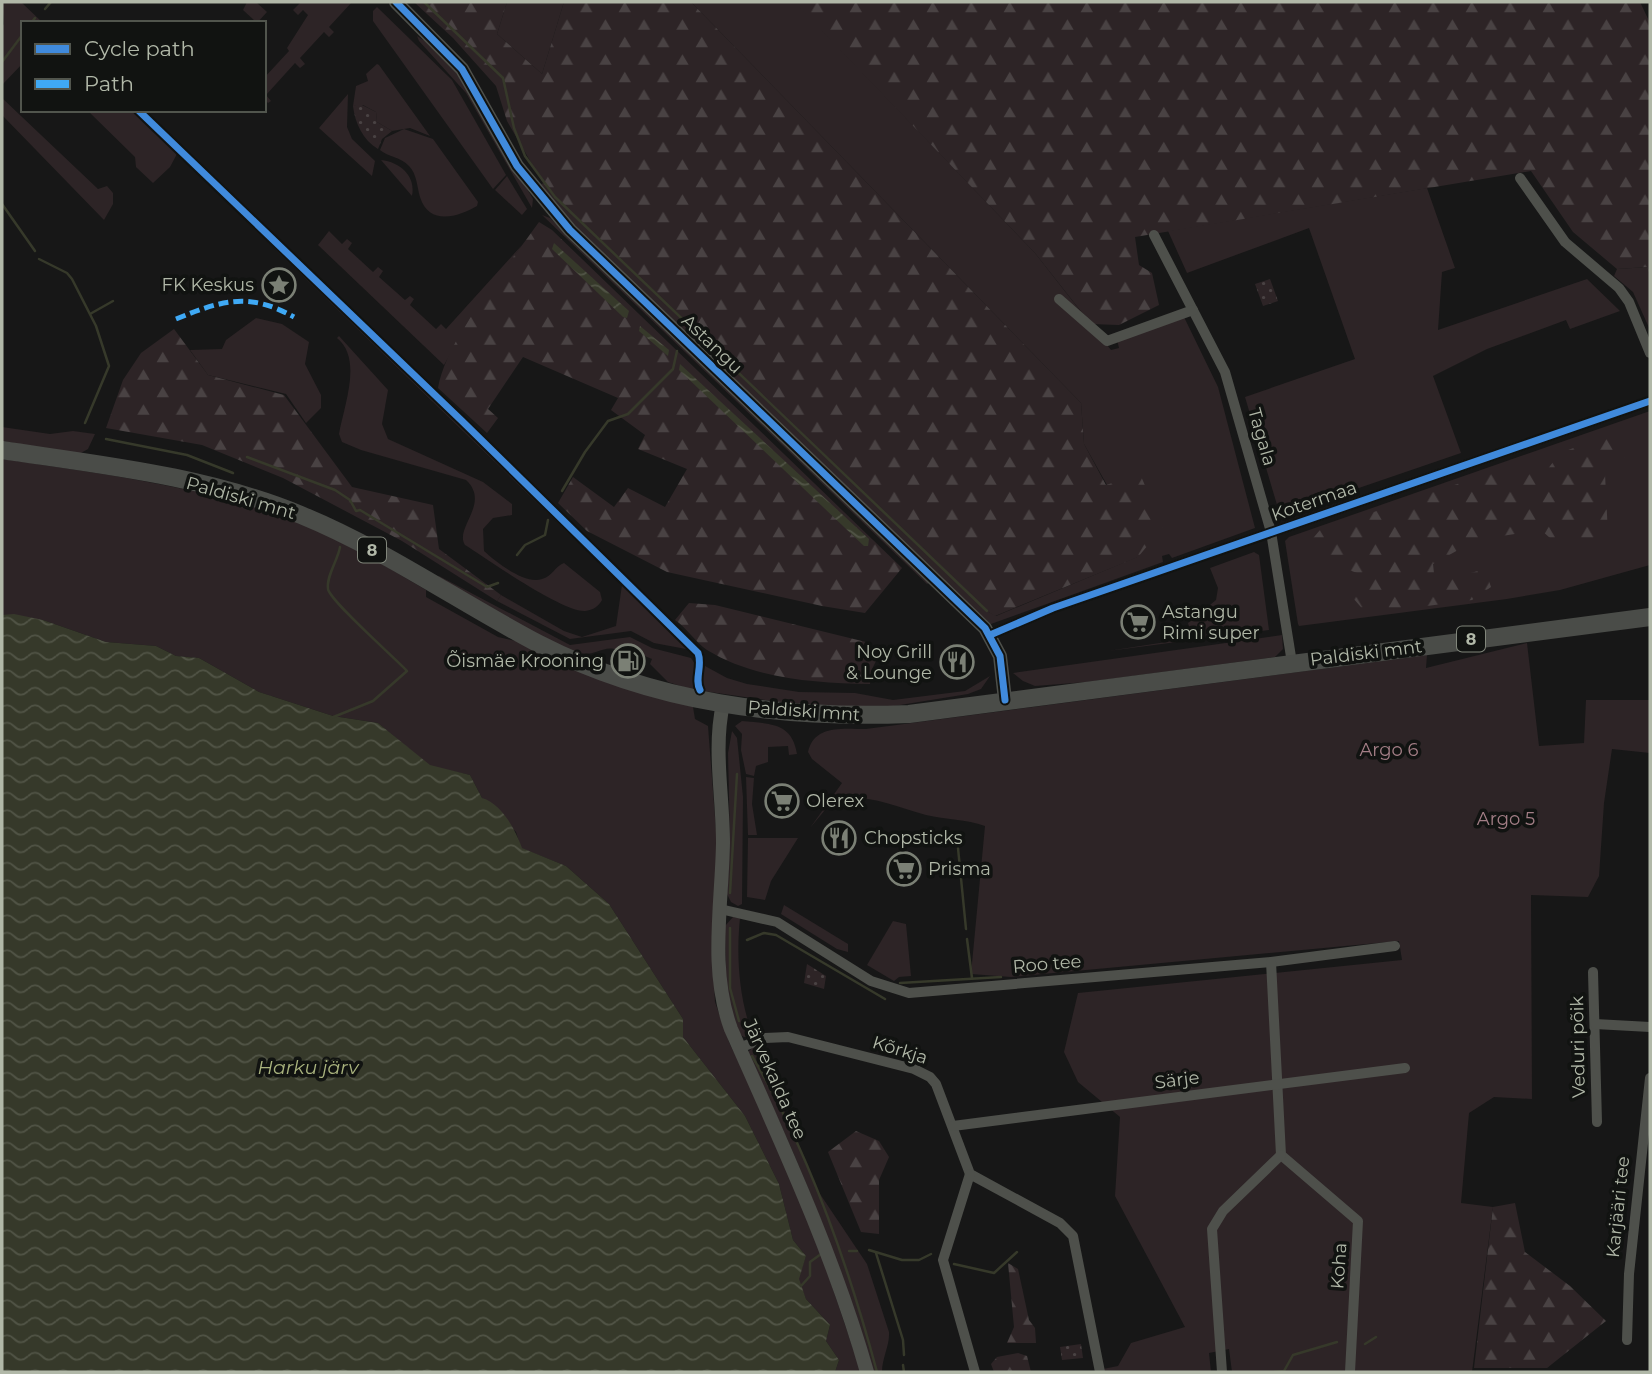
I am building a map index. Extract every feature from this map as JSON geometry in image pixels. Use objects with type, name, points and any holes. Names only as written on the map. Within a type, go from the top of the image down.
[{"type":"main road","name":"Paldiski mnt","points":[[2,450],[162,477],[267,502],[345,534],[485,615],[576,661],[644,685],[723,704],[793,715],[909,714],[1650,617]]},
{"type":"street","name":"Astangu","points":[[396,2],[462,69],[517,166],[570,230],[954,596],[990,635],[1000,656],[1005,701]]},
{"type":"street","points":[[1520,178],[1564,242],[1619,288],[1629,302],[1650,353]]},
{"type":"street","name":"Tagala","points":[[1154,235],[1225,372],[1271,532],[1292,663]]},
{"type":"street","points":[[1059,299],[1107,341],[1193,310]]},
{"type":"street","name":"Kotermaa","points":[[990,635],[1042,612],[1650,401]]},
{"type":"street","name":"Järvekalda tee","points":[[723,704],[718,725],[723,842],[720,909],[721,993],[726,1016],[739,1048],[822,1237],[867,1372]]},
{"type":"street","name":"Roo tee","points":[[720,909],[777,922],[883,987],[909,993],[1271,962],[1395,946]]},
{"type":"street","points":[[1222,1372],[1212,1229],[1223,1211],[1281,1155],[1271,962]]},
{"type":"street","name":"Veduri põik","points":[[1593,972],[1597,1122]]},
{"type":"street","points":[[1595,1024],[1650,1027]]},
{"type":"street","name":"Kõrkja","points":[[739,1048],[758,1041],[788,1037],[914,1069],[930,1077],[936,1084],[970,1174]]},
{"type":"street","name":"Särje","points":[[953,1126],[1405,1068]]},
{"type":"street","name":"Karjääri tee","points":[[1628,1340],[1629,1274],[1650,1078]]},
{"type":"street","name":"Koha","points":[[1281,1155],[1349,1210],[1358,1221],[1350,1372]]},
{"type":"street","points":[[975,1372],[943,1260],[970,1174],[1060,1223],[1073,1236],[1100,1372]]},
{"type":"green space","points":[[2,2],[21,2],[41,21],[21,21],[21,65],[2,85],[2,27]]},
{"type":"green space","points":[[247,2],[256,2],[267,12],[259,21],[255,21],[243,10]]},
{"type":"green space","points":[[301,2],[352,2],[329,27],[334,32],[329,37],[324,32],[300,58],[305,64],[300,68],[295,63],[266,95],[266,76],[289,51],[287,48],[308,15],[303,10],[298,15],[293,10]]},
{"type":"green space","points":[[414,2],[507,2],[497,34],[542,74],[564,2],[691,2],[1081,403],[1084,444],[1106,485],[1140,474],[1163,527],[1138,557],[995,616],[987,611],[555,197],[543,183],[507,121],[496,86],[453,38]]},
{"type":"green space","points":[[507,2],[564,2],[542,74],[497,34]]},
{"type":"green space","points":[[691,2],[795,2],[1035,253],[1111,350],[1119,348],[1117,339],[1184,317],[1218,387],[1255,528],[1172,558],[1169,554],[1162,556],[1163,562],[991,624],[960,596],[572,224],[540,186],[543,183],[987,611],[996,616],[1137,557],[1107,485],[1084,444],[1081,403]]},
{"type":"green space","points":[[794,2],[1640,2],[1650,23],[1650,275],[1647,267],[1617,269],[1573,232],[1531,171],[1135,237],[1139,265],[1152,273],[1159,305],[1119,325],[1091,324],[1035,253]]},
{"type":"green space","points":[[377,7],[452,80],[506,175],[493,189],[373,21],[373,11]]},
{"type":"green space","points":[[417,36],[436,48],[457,72],[533,199],[532,208],[466,93]]},
{"type":"green space","points":[[377,64],[430,136],[410,128],[392,131],[377,122],[376,112],[363,105],[353,106],[356,86],[368,81],[366,74]]},
{"type":"green space","points":[[348,94],[347,127],[352,139],[375,161],[372,176],[319,128]]},
{"type":"green space","points":[[2,98],[98,189],[107,186],[113,193],[113,204],[104,220],[2,115]]},
{"type":"green space","points":[[360,104],[376,112],[377,122],[392,131],[382,139],[378,149],[368,141],[358,125],[353,106]]},
{"type":"green space","points":[[89,112],[137,112],[178,152],[170,167],[153,183],[136,167],[135,157]]},
{"type":"green space","points":[[404,129],[433,139],[478,202],[477,206],[453,216],[445,216],[430,212],[424,206],[412,169],[380,150],[385,138]]},
{"type":"green space","points":[[381,160],[405,171],[412,182],[412,196]]},
{"type":"green space","points":[[507,176],[527,209],[522,215],[495,190]]},
{"type":"green space","points":[[1427,188],[1455,268],[1442,272],[1438,330],[1587,279],[1620,311],[1570,329],[1566,320],[1487,349],[1433,376],[1461,453],[1280,515],[1245,397],[1355,359],[1309,228],[1187,273],[1168,231]]},
{"type":"green space","points":[[542,215],[550,218],[931,582],[927,584]]},
{"type":"green space","points":[[249,220],[686,645],[686,649],[654,643],[631,631],[570,639],[497,601],[501,595],[564,631],[582,637],[616,626],[622,585],[247,222]]},
{"type":"green space","points":[[539,222],[552,230],[902,568],[865,613],[667,572],[587,531],[558,503],[573,477],[614,507],[628,488],[665,507],[687,469],[638,449],[645,435],[611,410],[618,398],[523,357],[488,409],[498,418],[487,433],[438,388],[453,347],[466,325]]},
{"type":"green space","points":[[329,231],[342,244],[347,239],[352,243],[348,249],[373,272],[378,267],[383,271],[379,277],[405,300],[410,296],[414,299],[410,305],[436,329],[441,324],[446,329],[522,245],[473,315],[444,365],[318,245]]},
{"type":"green space","points":[[1647,267],[1650,275],[1650,330],[1633,292],[1614,276],[1617,269]]},
{"type":"green space","points":[[1270,279],[1278,301],[1263,306],[1255,284]]},
{"type":"green space","points":[[256,318],[282,324],[309,342],[305,364],[321,395],[321,408],[306,423],[286,394],[208,375],[190,350],[222,349],[226,340]]},
{"type":"green space","points":[[174,329],[208,375],[284,395],[352,487],[433,505],[439,549],[501,595],[497,601],[402,541],[283,478],[202,445],[106,428],[123,380],[141,353]]},
{"type":"green space","points":[[339,336],[388,390],[382,424],[388,439],[483,482],[512,504],[512,515],[493,518],[483,529],[484,551],[527,579],[545,578],[564,563],[600,592],[602,600],[597,606],[585,611],[560,603],[465,545],[464,531],[475,497],[466,480],[342,442],[339,434],[350,383],[350,370],[349,358],[345,347],[337,338]]},
{"type":"green space","points":[[1650,411],[1650,565],[1560,590],[1299,626],[1285,541],[1289,537]]},
{"type":"green space","points":[[2,427],[50,434],[73,431],[95,434],[88,449],[79,454],[2,441]]},
{"type":"green space","points":[[1609,434],[1629,441],[1625,457],[1605,474],[1608,535],[1559,546],[1541,530],[1476,540],[1433,564],[1435,583],[1485,569],[1491,587],[1472,600],[1367,614],[1346,590],[1357,573],[1328,562],[1309,543],[1320,530],[1499,470],[1544,474],[1566,451],[1579,447],[1597,449]]},
{"type":"green space","points":[[2,459],[170,486],[290,518],[369,556],[426,590],[426,597],[498,637],[516,641],[588,675],[693,707],[695,719],[708,726],[717,843],[712,948],[715,1002],[729,1042],[768,1124],[817,1242],[861,1372],[835,1372],[839,1360],[826,1341],[830,1325],[806,1299],[798,1279],[806,1256],[793,1240],[779,1184],[745,1116],[683,1037],[683,1019],[609,904],[566,866],[521,848],[516,832],[482,798],[470,775],[430,766],[378,723],[333,716],[259,692],[199,658],[176,656],[156,646],[106,642],[43,620],[2,615]]},
{"type":"green space","points":[[1254,552],[1259,555],[1269,630],[1108,651],[1192,638],[1188,623],[1216,600],[1218,588],[1210,568]]},
{"type":"green space","points":[[439,576],[570,645],[630,637],[652,648],[691,658],[697,667],[693,690],[668,682],[650,664],[652,659],[630,650],[627,654],[608,649],[581,654],[553,644],[437,578]]},
{"type":"green space","points":[[689,603],[715,605],[870,643],[879,655],[871,671],[870,684],[786,678],[725,660],[703,647],[675,620]]},
{"type":"green space","points":[[1650,632],[1650,753],[1612,749],[1604,803],[1599,876],[1588,897],[1531,895],[1532,1099],[1494,1097],[1469,1113],[1461,1203],[1493,1207],[1472,1372],[1232,1372],[1229,1349],[1209,1353],[1211,1372],[1103,1372],[1103,1369],[1118,1366],[1131,1343],[1185,1327],[1115,1196],[1120,1117],[1078,1082],[1064,1052],[1078,993],[1402,960],[1399,941],[1011,977],[971,974],[985,826],[926,815],[870,799],[847,797],[835,798],[810,828],[842,783],[812,759],[808,752],[811,743],[823,732],[831,730],[866,729],[1427,655],[1426,668],[1527,643],[1539,746],[1584,743],[1586,700],[1649,700]]},
{"type":"green space","points":[[1282,635],[1283,649],[1275,657],[1087,682],[1035,686],[1013,673]]},
{"type":"green space","points":[[705,666],[727,678],[747,684],[799,692],[855,693],[893,700],[965,691],[990,676],[981,689],[968,694],[894,706],[813,707],[703,691],[704,684],[700,682]]},
{"type":"green space","points":[[742,721],[770,724],[785,730],[797,754],[789,755],[788,746],[768,747],[768,762],[756,766],[754,776],[746,774],[741,750],[742,734],[735,726]]},
{"type":"green space","points":[[732,731],[737,738],[743,797],[742,904],[738,906],[731,902],[727,894],[730,841],[728,753]]},
{"type":"green space","points":[[746,777],[754,778],[752,804],[757,835],[748,835]]},
{"type":"green space","points":[[748,838],[798,838],[771,881],[765,900],[747,897]]},
{"type":"green space","points":[[784,905],[848,944],[848,952],[837,949],[781,914]]},
{"type":"green space","points":[[733,917],[740,918],[740,978],[744,1007],[753,1036],[744,1037],[738,1033],[726,988],[725,926]]},
{"type":"green space","points":[[893,921],[906,924],[911,976],[899,977],[894,981],[867,965]]},
{"type":"green space","points":[[807,964],[826,976],[824,989],[804,983]]},
{"type":"green space","points":[[756,1044],[818,1191],[867,1264],[889,1332],[882,1372],[873,1372],[818,1212],[749,1057],[748,1052]]},
{"type":"green space","points":[[856,1131],[879,1141],[889,1157],[879,1180],[879,1234],[861,1232],[828,1152]]},
{"type":"green space","points":[[1515,1203],[1525,1252],[1570,1286],[1606,1321],[1547,1368],[1474,1368],[1493,1207]]},
{"type":"green space","points":[[1008,1263],[1018,1269],[1029,1320],[1035,1328],[1036,1343],[1007,1343],[1014,1327]]},
{"type":"green space","points":[[1081,1344],[1083,1358],[1062,1360],[1060,1347]]},
{"type":"green space","points":[[1018,1353],[1027,1356],[1031,1372],[994,1372],[991,1364],[997,1357]]},
{"type":"water","points":[[554,243],[629,311],[627,318],[552,249]]},
{"type":"water","points":[[640,326],[669,350],[668,356],[639,331]]},
{"type":"water","points":[[680,364],[869,539],[868,546],[864,546],[679,370]]},
{"type":"water","name":"Harku järv","points":[[14,614],[43,620],[106,642],[156,646],[176,656],[199,658],[259,692],[333,716],[378,723],[430,765],[470,775],[482,798],[496,806],[507,818],[522,848],[566,866],[609,904],[683,1019],[683,1037],[745,1116],[779,1184],[793,1240],[806,1256],[799,1279],[806,1299],[830,1325],[826,1341],[839,1360],[835,1372],[2,1372],[2,615]]},
{"type":"waterway","points":[[45,9],[51,2]]},
{"type":"waterway","points":[[424,2],[503,78],[514,128],[525,156],[555,197],[987,611]]},
{"type":"waterway","points":[[2,62],[21,37]]},
{"type":"waterway","points":[[2,204],[35,251]]},
{"type":"waterway","points":[[39,259],[67,273],[72,279],[96,326],[109,366],[85,423]]},
{"type":"waterway","points":[[90,314],[113,301]]},
{"type":"waterway","points":[[562,491],[585,452],[608,421],[628,414],[673,369],[677,351]]},
{"type":"waterway","points":[[106,439],[187,455],[233,473]]},
{"type":"waterway","points":[[247,457],[335,490],[350,500],[356,511],[360,510],[487,587],[498,583]]},
{"type":"waterway","points":[[517,555],[525,545],[545,535],[548,520]]},
{"type":"waterway","points":[[331,718],[373,701],[407,671],[331,595],[328,589],[329,579],[340,547]]},
{"type":"waterway","points":[[730,893],[737,774]]},
{"type":"waterway","points":[[958,848],[966,929]]},
{"type":"waterway","points":[[730,928],[730,988],[739,1021]]},
{"type":"waterway","points":[[747,940],[764,933],[776,935],[885,999]]},
{"type":"waterway","points":[[967,939],[972,978]]},
{"type":"waterway","points":[[900,983],[1001,977]]},
{"type":"waterway","points":[[752,1056],[791,1130],[825,1210],[854,1292],[877,1372]]},
{"type":"waterway","points":[[869,1250],[902,1260],[919,1260],[931,1254]]},
{"type":"waterway","points":[[849,1251],[857,1251]]},
{"type":"waterway","points":[[954,1264],[994,1273],[1017,1252]]},
{"type":"waterway","points":[[876,1253],[903,1340],[904,1355]]},
{"type":"waterway","points":[[801,1286],[810,1276],[810,1262],[821,1254]]},
{"type":"waterway","points":[[1365,1344],[1376,1337]]},
{"type":"waterway","points":[[1274,1372],[1284,1371],[1293,1355],[1337,1342]]},
{"type":"waterway","points":[[903,1365],[904,1372]]},
{"type":"marked path","points":[[176,319],[208,307],[236,301],[263,304],[294,317]]},
{"type":"cycle path","points":[[396,2],[462,69],[517,166],[570,230],[985,628],[1000,656],[1005,700]]},
{"type":"cycle path","points":[[140,112],[462,421],[698,653],[700,690]]},
{"type":"cycle path","points":[[990,635],[1053,608],[1650,401]]},
{"type":"place","name":"FK Keskus","points":[[279,285]]},
{"type":"place","name":"Astangu Rimi super","points":[[1138,622]]},
{"type":"place","name":"Õismäe Krooning","points":[[628,661]]},
{"type":"place","name":"Noy Grill & Lounge","points":[[957,662]]},
{"type":"place","name":"Olerex","points":[[782,801]]},
{"type":"place","name":"Chopsticks","points":[[839,838]]},
{"type":"place","name":"Prisma","points":[[904,869]]},
{"type":"park label","name":"Argo 6","points":[[1389,750]]},
{"type":"park label","name":"Argo 5","points":[[1506,819]]}]
